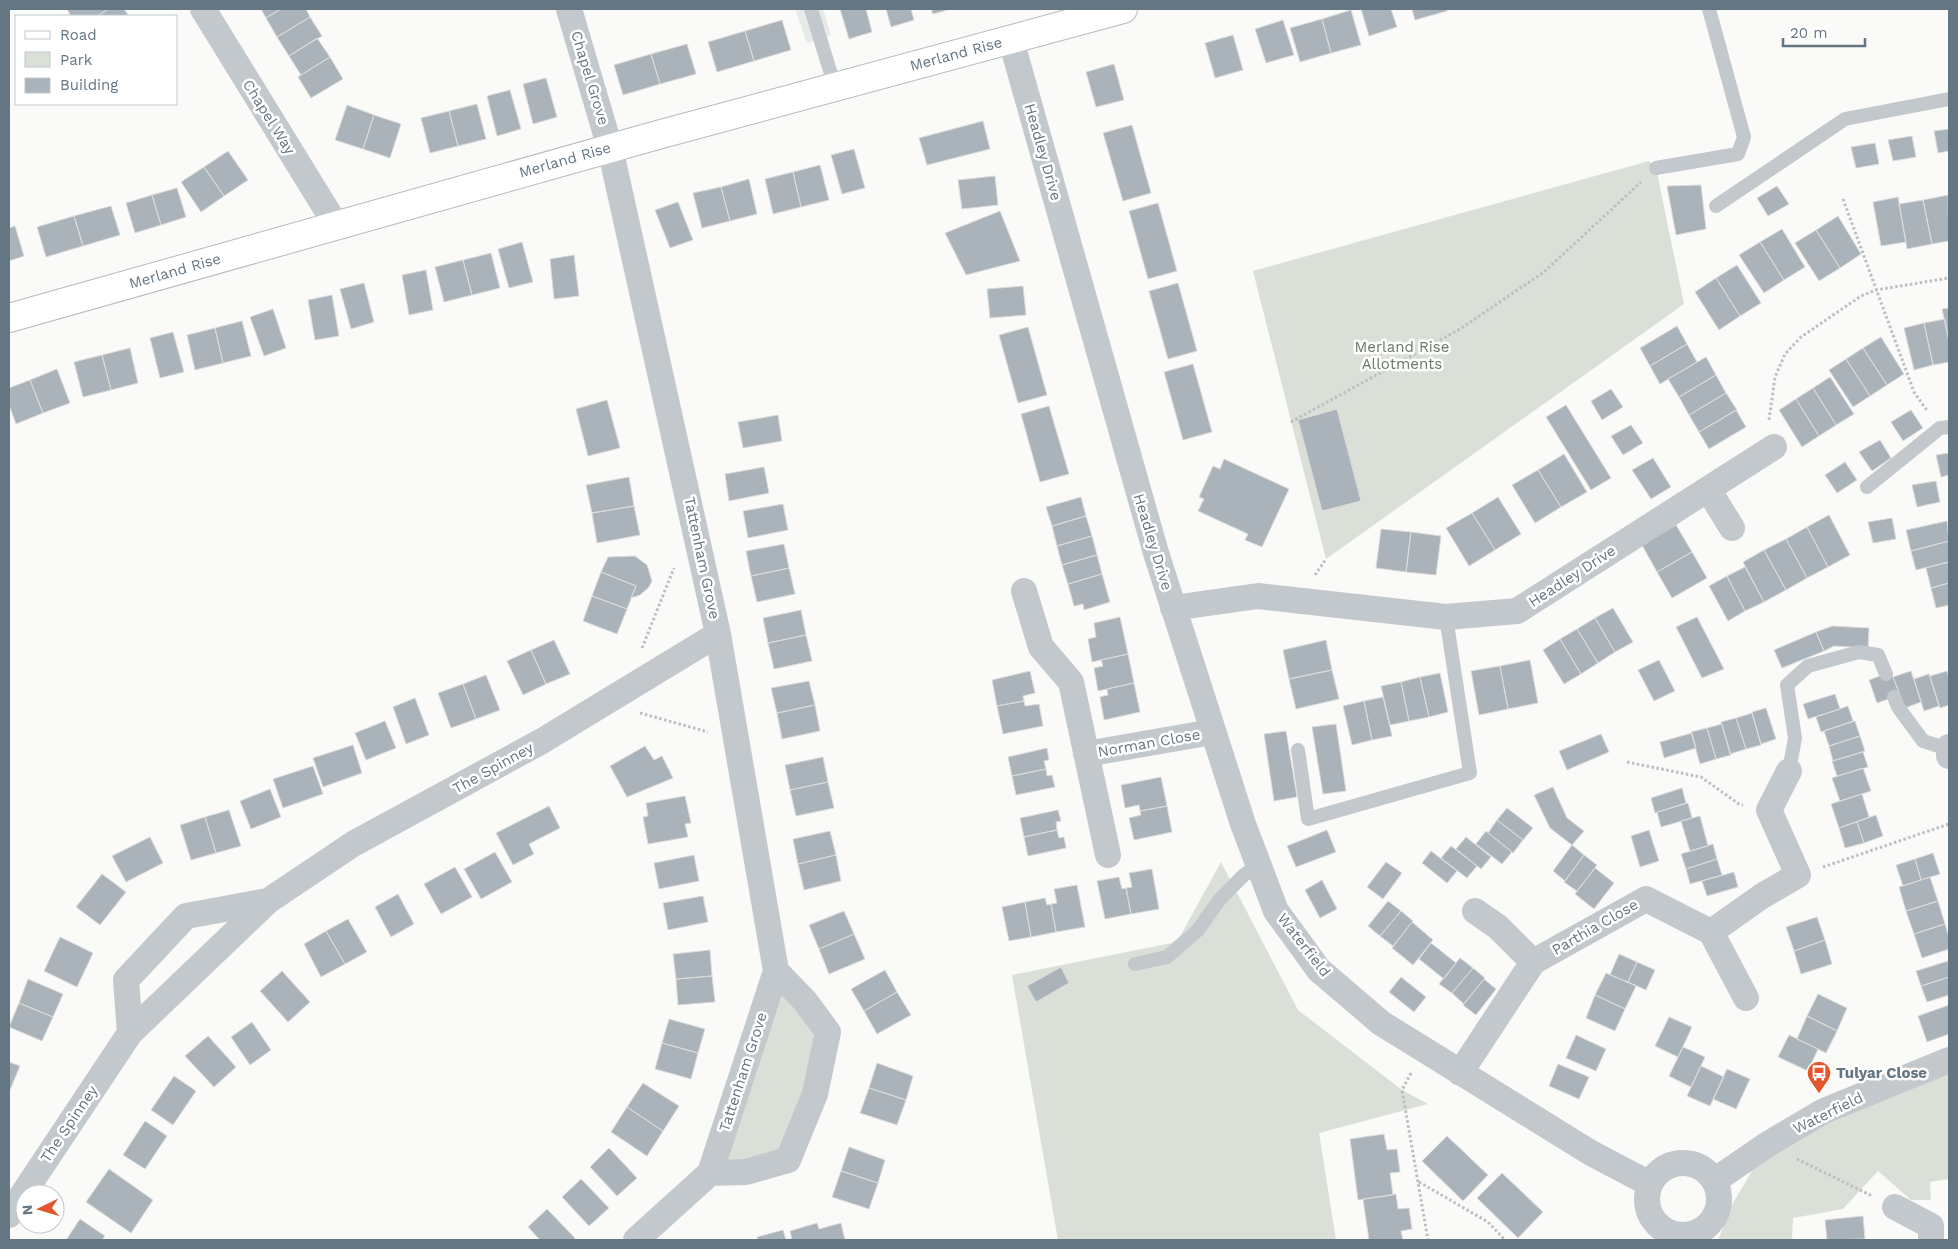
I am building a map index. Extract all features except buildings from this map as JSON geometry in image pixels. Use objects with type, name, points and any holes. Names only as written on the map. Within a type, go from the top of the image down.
[{"type":"street","name":"Chapel Way","points":[[203,9],[336,225]]},
{"type":"street","name":"Chapel Grove","points":[[569,9],[610,148]]},
{"type":"street","name":"Merland Rise","points":[[9,318],[610,148],[1123,9]]},
{"type":"street","name":"Headley Drive","points":[[1011,40],[1131,467],[1173,608],[1258,596],[1446,618],[1517,611],[1774,447]]},
{"type":"street","name":"Tattenham Grove","points":[[610,148],[718,634],[776,972],[710,1173],[636,1240]]},
{"type":"street","points":[[1708,489],[1732,528]]},
{"type":"street","name":"Norman Close","points":[[1024,591],[1041,646],[1071,682],[1108,855]]},
{"type":"street","name":"Waterfield","points":[[1173,608],[1212,732],[1276,911],[1319,970],[1381,1022],[1424,1050],[1591,1153],[1650,1184]]},
{"type":"street","name":"The Spinney","points":[[9,1215],[130,1033],[268,901],[353,844],[542,741],[629,700],[718,634]]},
{"type":"street","name":"Norman Close","points":[[1086,754],[1212,732]]},
{"type":"street","points":[[1746,998],[1711,932],[1762,896],[1798,875],[1769,812],[1789,771]]},
{"type":"street","name":"Parthia Close","points":[[1460,1073],[1533,962],[1646,898],[1711,932]]},
{"type":"street","name":"The Spinney","points":[[130,1033],[126,980],[186,916],[268,901]]},
{"type":"street","points":[[1474,911],[1498,927],[1533,962]]},
{"type":"street","points":[[710,1173],[746,1172],[788,1160],[815,1094],[828,1032],[805,1001],[776,972]]},
{"type":"street","name":"Waterfield","points":[[1714,1181],[1768,1144],[1824,1111],[1949,1060]]},
{"type":"street","points":[[1676,1163],[1689,1163],[1701,1168],[1714,1181],[1718,1193],[1718,1206],[1711,1221],[1701,1229],[1681,1237],[1659,1226],[1653,1219],[1648,1208],[1647,1195],[1650,1184],[1657,1174],[1667,1166],[1676,1163]]},
{"type":"street","points":[[1895,1207],[1931,1226],[1932,1240]]},
{"type":"lane","points":[[811,9],[835,87]]},
{"type":"lane","points":[[1656,168],[1738,154],[1744,136],[1709,9]]},
{"type":"lane","points":[[1716,206],[1845,119],[1949,99]]},
{"type":"lane","points":[[1867,487],[1945,428]]},
{"type":"lane","points":[[1298,750],[1308,819],[1470,773],[1446,618]]},
{"type":"lane","points":[[1789,771],[1795,738],[1787,685],[1808,666],[1859,652],[1878,655],[1886,674]]},
{"type":"lane","points":[[1894,697],[1898,707],[1923,741],[1949,750]]},
{"type":"lane","points":[[1135,964],[1167,957],[1198,930],[1220,900],[1244,875],[1258,865]]},
{"type":"path","points":[[1291,422],[1460,329],[1544,272],[1656,168]]},
{"type":"path","points":[[1844,200],[1914,392],[1945,428]]},
{"type":"path","points":[[1774,447],[1768,430],[1770,403],[1775,377],[1785,354],[1801,337],[1861,296],[1876,290],[1949,278]]},
{"type":"path","points":[[675,564],[629,700],[736,739]]},
{"type":"path","points":[[1627,762],[1701,777],[1739,804],[1769,812]]},
{"type":"path","points":[[1798,875],[1949,824]]},
{"type":"path","points":[[1424,1050],[1402,1090],[1428,1240]]},
{"type":"path","points":[[1768,1144],[1895,1207]]},
{"type":"path","points":[[1418,1182],[1488,1222],[1505,1240]]},
{"type":"shaded area","points":[[795,9],[823,9],[831,35],[807,43]]},
{"type":"green space","name":"Merland Rise Allotments","points":[[1649,161],[1656,168],[1684,304],[1326,559],[1253,271]]},
{"type":"green space","points":[[1221,862],[1298,1010],[1402,1090],[1428,1104],[1319,1133],[1336,1240],[1058,1240],[1012,975],[1177,942]]},
{"type":"green space","points":[[776,971],[828,1032],[788,1160],[710,1173]]},
{"type":"green space","points":[[1949,1060],[1949,1179],[1930,1182],[1931,1200],[1911,1200],[1878,1171],[1843,1209],[1793,1218],[1792,1240],[1718,1240],[1733,1203],[1768,1144]]},
{"type":"place","name":"Tulyar Close","points":[[1819,1094]]}]
